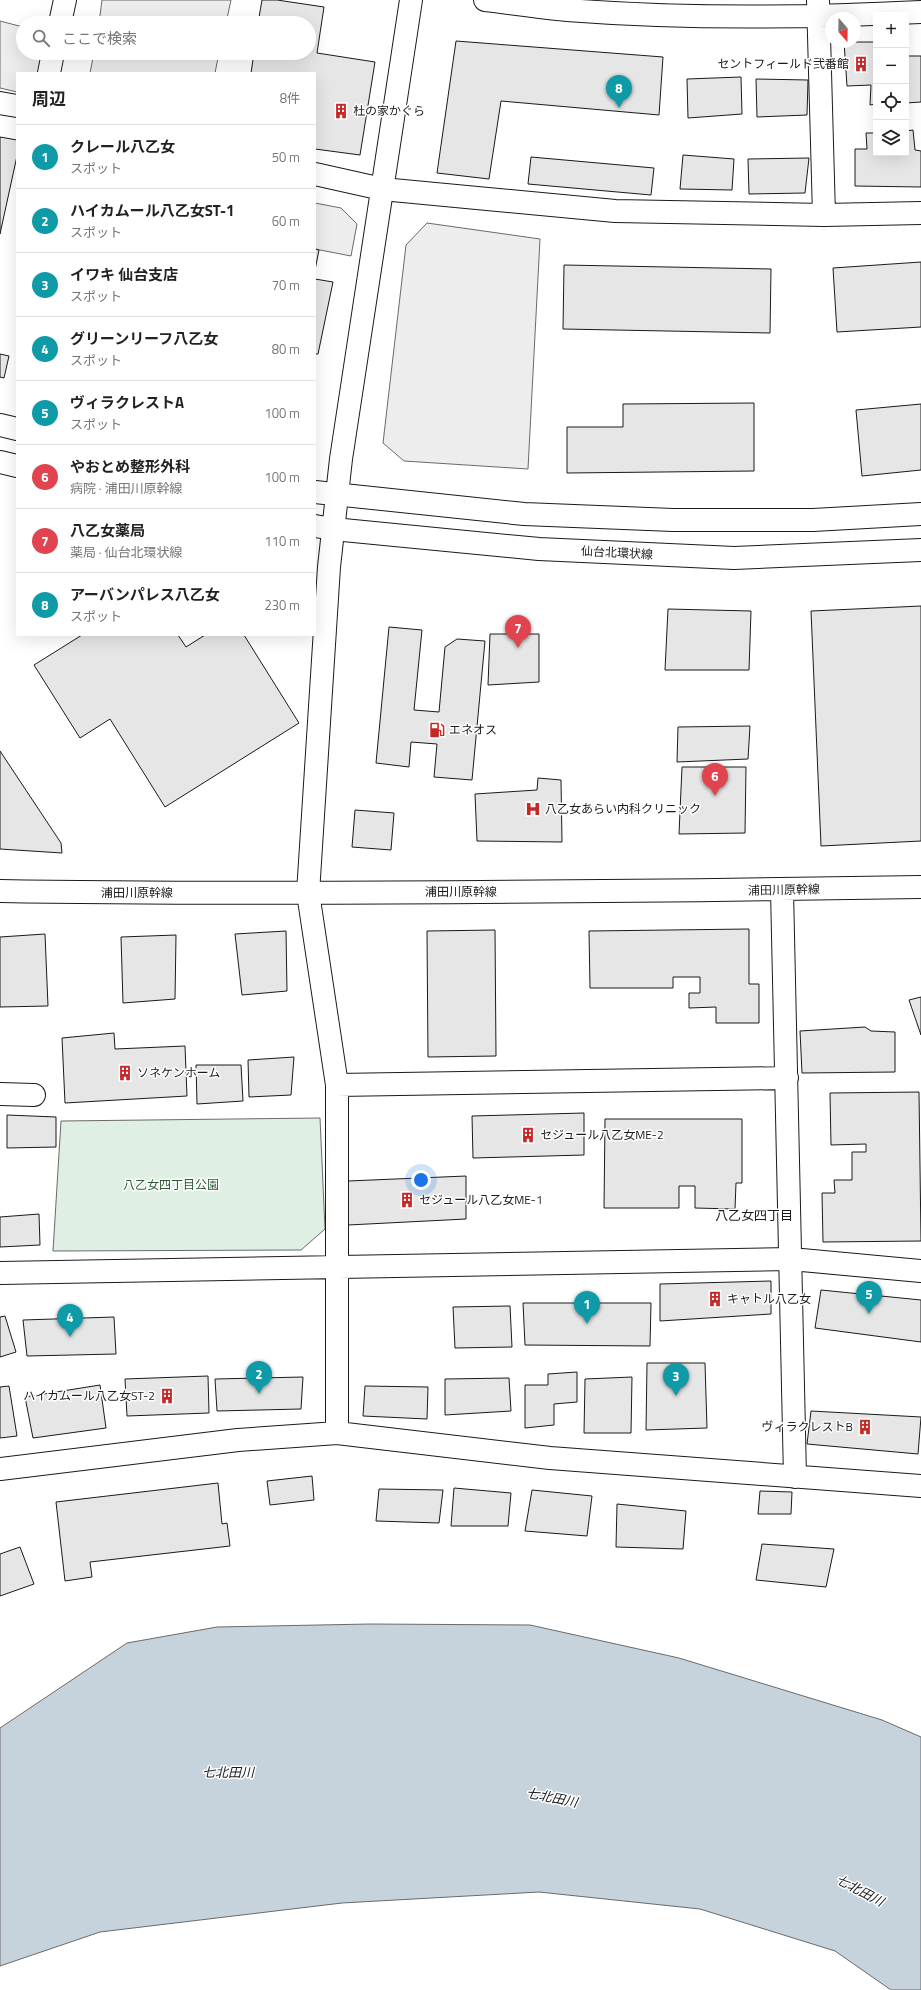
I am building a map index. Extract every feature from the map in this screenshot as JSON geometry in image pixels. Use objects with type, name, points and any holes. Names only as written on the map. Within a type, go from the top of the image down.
[{"type":"street","points":[[62,16],[65,0]]},
{"type":"street","points":[[337,1433],[337,1085],[308,893],[324,528],[337,495],[341,458],[411,0]]},
{"type":"street","points":[[486,0],[574,10],[682,15],[818,9],[921,12]]},
{"type":"street","points":[[818,9],[824,215]]},
{"type":"street","points":[[49,72],[52,60]]},
{"type":"street","points":[[0,103],[16,106]]},
{"type":"street","points":[[316,174],[382,189],[615,211],[824,215],[921,213]]},
{"type":"street","points":[[0,425],[16,429]]},
{"type":"street","points":[[0,462],[16,466]]},
{"type":"street","points":[[316,492],[524,514],[674,520],[813,520],[921,514]]},
{"type":"street","name":"仙台北環状線","points":[[324,528],[539,549],[734,558],[921,550]]},
{"type":"street","name":"浦田川原幹線","points":[[0,891],[308,893],[782,890],[921,887]]},
{"type":"street","points":[[782,890],[795,1477]]},
{"type":"street","points":[[337,1085],[787,1078]]},
{"type":"street","points":[[0,1094],[34,1095]]},
{"type":"street","points":[[0,1273],[791,1259],[921,1271]]},
{"type":"street","points":[[0,1469],[238,1440],[337,1433],[550,1458],[921,1486]]},
{"type":"green space","name":"八乙女四丁目公園","points":[[320,1118],[325,1229],[301,1250],[53,1251],[61,1121]]},
{"type":"shaded area","points":[[102,0],[231,0],[228,16],[100,16]]},
{"type":"shaded area","points":[[0,21],[16,25],[16,60],[46,60],[43,72],[16,72],[16,92],[0,88]]},
{"type":"shaded area","points":[[93,60],[218,60],[215,72],[90,72]]},
{"type":"shaded area","points":[[316,203],[341,208],[357,224],[351,256],[316,249]]},
{"type":"shaded area","points":[[427,223],[540,239],[528,469],[404,461],[383,443],[406,245]]},
{"type":"water","name":"七北田川","points":[[370,1624],[530,1625],[679,1658],[882,1720],[921,1737],[921,1990],[891,1990],[835,1951],[700,1909],[539,1892],[342,1903],[100,1932],[0,1966],[0,1728],[127,1643],[217,1627]]},
{"type":"building","name":"杜の家かぐら","points":[[262,0],[277,0],[324,7],[317,53],[375,62],[360,155],[316,149],[316,72],[251,72],[253,60],[316,60],[316,16],[259,16]]},
{"type":"building","points":[[456,41],[663,57],[659,115],[501,101],[489,179],[437,173]]},
{"type":"building","name":"セントフィールド弐番館","points":[[861,42],[873,42],[873,104],[870,105],[871,85],[847,86],[844,48],[861,48]]},
{"type":"building","points":[[909,56],[921,56],[921,102],[909,103]]},
{"type":"building","points":[[741,77],[742,114],[688,118],[687,79]]},
{"type":"building","points":[[756,79],[808,80],[807,115],[757,117]]},
{"type":"building","points":[[913,130],[915,150],[921,151],[921,187],[855,186],[855,149],[867,149],[866,133],[873,133],[873,156],[909,156],[909,131]]},
{"type":"building","points":[[0,137],[16,140],[16,161],[0,234]]},
{"type":"building","points":[[683,155],[734,159],[732,190],[680,189]]},
{"type":"building","points":[[531,157],[654,168],[651,195],[528,184]]},
{"type":"building","points":[[809,158],[805,193],[749,194],[748,159]]},
{"type":"building","points":[[316,249],[319,250],[316,265]]},
{"type":"building","points":[[921,262],[921,327],[837,332],[833,268]]},
{"type":"building","points":[[564,265],[771,269],[770,333],[563,329]]},
{"type":"building","points":[[316,279],[333,282],[318,354],[316,354]]},
{"type":"building","points":[[0,354],[9,356],[4,378],[0,377]]},
{"type":"building","points":[[754,403],[754,471],[567,473],[567,427],[623,427],[623,404]]},
{"type":"building","points":[[921,404],[921,470],[862,476],[856,410]]},
{"type":"building","points":[[921,606],[921,841],[821,846],[811,611]]},
{"type":"building","points":[[668,609],[751,611],[749,670],[665,670]]},
{"type":"building","points":[[389,627],[422,630],[414,710],[439,712],[445,647],[457,639],[485,641],[472,780],[434,777],[437,744],[411,742],[409,767],[376,763]]},
{"type":"building","points":[[490,634],[539,634],[539,682],[488,685]]},
{"type":"building","points":[[80,636],[179,636],[186,647],[203,636],[245,636],[299,723],[165,807],[110,719],[80,738],[34,665]]},
{"type":"building","points":[[750,726],[748,759],[677,762],[678,727]]},
{"type":"building","points":[[0,751],[61,843],[62,853],[0,849]]},
{"type":"building","points":[[682,767],[746,767],[745,833],[679,834]]},
{"type":"building","points":[[538,778],[561,780],[562,842],[477,841],[475,794],[537,790]]},
{"type":"building","points":[[355,810],[394,813],[391,850],[352,847]]},
{"type":"building","points":[[749,929],[749,984],[759,984],[759,1023],[716,1023],[716,1007],[689,1008],[689,993],[700,993],[700,977],[673,977],[673,988],[590,988],[589,931]]},
{"type":"building","points":[[495,930],[496,1056],[428,1057],[427,931]]},
{"type":"building","points":[[286,931],[287,991],[242,995],[235,934]]},
{"type":"building","points":[[45,934],[48,1006],[0,1007],[0,937]]},
{"type":"building","points":[[176,935],[175,999],[123,1003],[121,937]]},
{"type":"building","points":[[921,997],[921,1035],[909,1000]]},
{"type":"building","points":[[865,1027],[871,1031],[895,1032],[895,1072],[802,1073],[800,1031]]},
{"type":"building","name":"ソネケンホーム","points":[[114,1033],[115,1049],[185,1046],[187,1096],[65,1103],[62,1038]]},
{"type":"building","points":[[294,1057],[291,1095],[249,1097],[248,1060]]},
{"type":"building","points":[[196,1065],[241,1065],[243,1101],[197,1104]]},
{"type":"building","points":[[919,1092],[921,1241],[823,1242],[822,1193],[835,1193],[834,1180],[852,1180],[852,1152],[866,1152],[866,1144],[831,1145],[830,1093]]},
{"type":"building","name":"セジュール八乙女ME-2","points":[[584,1113],[584,1155],[473,1158],[472,1116]]},
{"type":"building","points":[[7,1115],[56,1117],[56,1147],[7,1148]]},
{"type":"building","points":[[605,1119],[742,1119],[742,1183],[736,1183],[735,1209],[695,1208],[695,1186],[679,1186],[679,1208],[604,1208]]},
{"type":"building","name":"セジュール八乙女ME-1","points":[[466,1176],[466,1219],[348,1225],[348,1181]]},
{"type":"building","points":[[39,1214],[40,1245],[0,1247],[0,1217]]},
{"type":"building","name":"キャトル八乙女","points":[[771,1281],[771,1314],[660,1321],[660,1284]]},
{"type":"building","points":[[821,1290],[921,1300],[921,1342],[815,1328]]},
{"type":"building","points":[[523,1303],[651,1303],[650,1346],[525,1345]]},
{"type":"building","points":[[510,1306],[512,1347],[455,1348],[453,1307]]},
{"type":"building","points":[[5,1316],[16,1352],[0,1357],[0,1317]]},
{"type":"building","points":[[114,1317],[116,1354],[27,1356],[23,1320]]},
{"type":"building","points":[[647,1363],[705,1363],[707,1428],[646,1430]]},
{"type":"building","points":[[577,1372],[577,1402],[554,1404],[554,1425],[525,1428],[525,1385],[548,1385],[548,1374]]},
{"type":"building","name":"ハイカムール八乙女ST-2","points":[[208,1376],[209,1413],[127,1416],[125,1379]]},
{"type":"building","points":[[303,1377],[301,1409],[217,1411],[215,1379]]},
{"type":"building","points":[[632,1377],[631,1433],[584,1433],[585,1379]]},
{"type":"building","points":[[509,1378],[511,1411],[445,1415],[445,1379]]},
{"type":"building","points":[[100,1385],[106,1428],[33,1438],[25,1397]]},
{"type":"building","points":[[9,1386],[17,1436],[0,1438],[0,1387]]},
{"type":"building","points":[[365,1386],[428,1387],[427,1419],[363,1416]]},
{"type":"building","name":"ヴィラクレストB","points":[[811,1411],[921,1417],[918,1454],[807,1444]]},
{"type":"building","points":[[312,1476],[314,1500],[270,1505],[267,1481]]},
{"type":"building","points":[[218,1483],[222,1524],[227,1523],[230,1546],[90,1562],[92,1577],[65,1581],[56,1502]]},
{"type":"building","points":[[454,1488],[511,1493],[508,1526],[451,1526]]},
{"type":"building","points":[[379,1489],[443,1490],[439,1523],[376,1521]]},
{"type":"building","points":[[532,1490],[592,1496],[587,1536],[525,1531]]},
{"type":"building","points":[[760,1491],[792,1492],[791,1514],[758,1514]]},
{"type":"building","points":[[617,1504],[686,1511],[683,1549],[616,1547]]},
{"type":"building","points":[[762,1544],[834,1549],[826,1587],[756,1580]]},
{"type":"building","points":[[20,1547],[34,1584],[0,1596],[0,1554]]},
{"type":"place","name":"セントフィールド弐番館","points":[[861,64]]},
{"type":"place","name":"アーバンパレス八乙女","points":[[619,108]]},
{"type":"place","name":"杜の家かぐら","points":[[341,111]]},
{"type":"place","name":"八乙女薬局","points":[[518,648]]},
{"type":"place","name":"エネオス","points":[[437,730]]},
{"type":"place","name":"やおとめ整形外科","points":[[715,796]]},
{"type":"place","name":"八乙女あらい内科クリニック","points":[[533,809]]},
{"type":"place","name":"ソネケンホーム","points":[[125,1073]]},
{"type":"place","name":"セジュール八乙女ME-2","points":[[528,1135]]},
{"type":"place","name":"セジュール八乙女ME-1","points":[[407,1200]]},
{"type":"place","name":"キャトル八乙女","points":[[715,1299]]},
{"type":"place","name":"ヴィラクレストA","points":[[869,1314]]},
{"type":"place","name":"クレール八乙女","points":[[587,1324]]},
{"type":"place","name":"グリーンリーフ八乙女","points":[[70,1337]]},
{"type":"place","name":"ハイカムール八乙女ST-1","points":[[259,1394]]},
{"type":"place","name":"ハイカムール八乙女ST-2","points":[[167,1396]]},
{"type":"place","name":"イワキ 仙台支店","points":[[676,1396]]},
{"type":"place","name":"ヴィラクレストB","points":[[865,1427]]},
{"type":"district","name":"八乙女四丁目","points":[[754,1215]]}]
